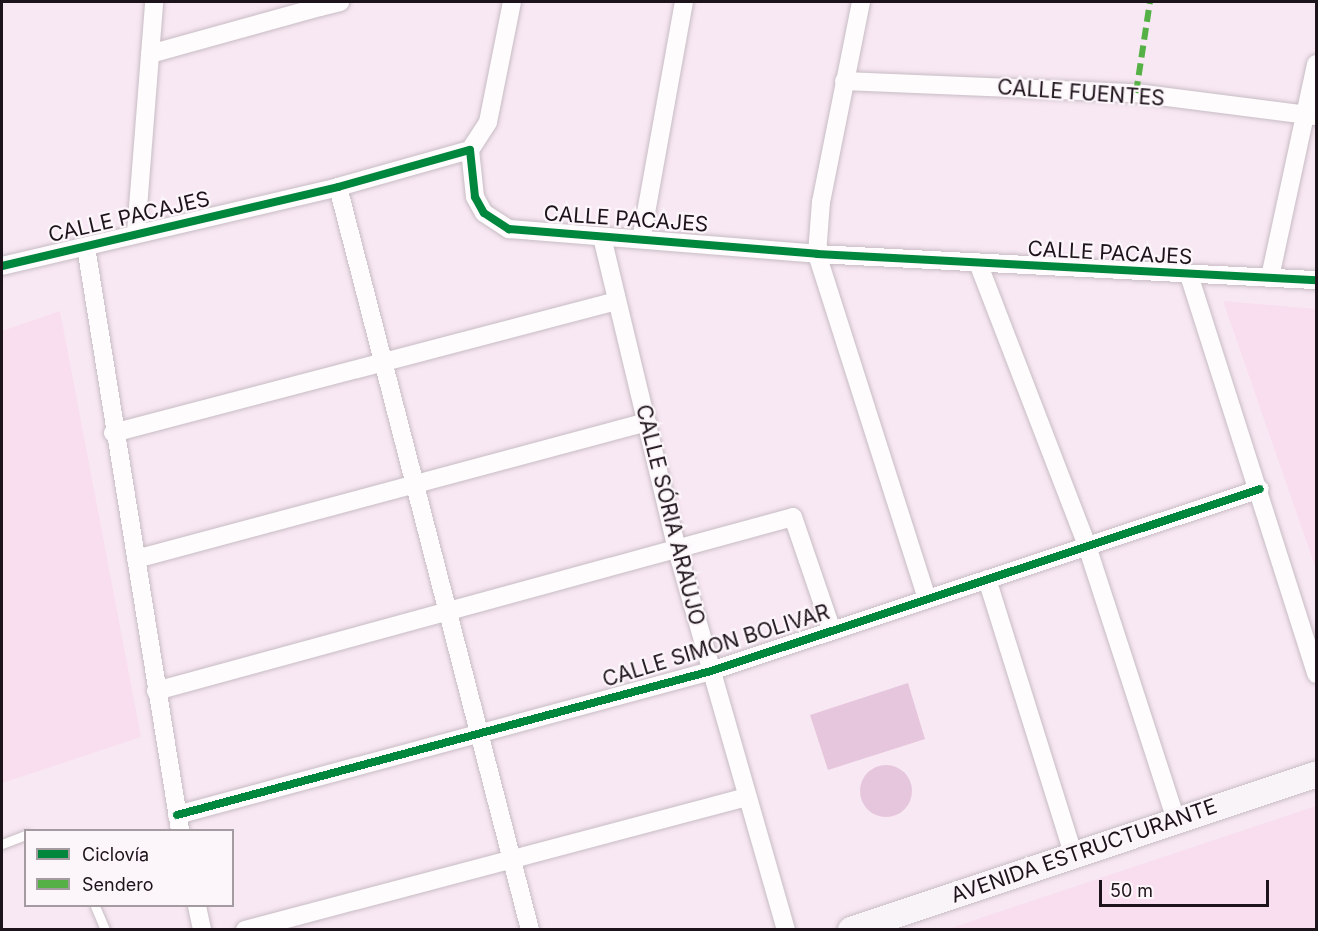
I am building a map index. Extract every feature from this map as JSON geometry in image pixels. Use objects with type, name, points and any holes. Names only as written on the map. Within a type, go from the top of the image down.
[{"type":"street","points":[[136,233],[154,2]]},
{"type":"street","points":[[150,54],[320,4],[340,2]]},
{"type":"street","points":[[470,150],[488,122],[512,2]]},
{"type":"street","points":[[642,236],[684,2]]},
{"type":"street","points":[[861,2],[844,81],[817,254],[927,599]]},
{"type":"street","points":[[1270,277],[1312,116],[1317,64]]},
{"type":"street","name":"CALLE FUENTES","points":[[844,81],[1136,93],[1312,116]]},
{"type":"street","name":"CALLE PACAJES","points":[[2,266],[339,187],[470,150],[475,197],[484,213],[509,229],[602,237],[642,236],[817,254],[1317,280]]},
{"type":"street","points":[[339,187],[415,482],[445,609],[530,930]]},
{"type":"street","name":"CALLE SÓRIA ARAUJO","points":[[602,237],[614,302],[647,422],[677,550],[786,930]]},
{"type":"street","points":[[86,247],[113,433],[179,823]]},
{"type":"street","points":[[978,263],[1087,546],[1176,819]]},
{"type":"street","points":[[1188,275],[1260,489],[1317,674]]},
{"type":"street","points":[[113,433],[614,302]]},
{"type":"street","points":[[136,559],[415,482],[647,422]]},
{"type":"street","name":"CALLE SIMON BOLIVAR","points":[[179,823],[479,733],[711,670],[1260,489]]},
{"type":"street","points":[[156,691],[445,609],[793,518],[832,631]]},
{"type":"street","points":[[987,579],[1073,854]]},
{"type":"street","name":"AVENIDA ESTRUCTURANTE","points":[[851,930],[1176,819],[1317,774]]},
{"type":"street","points":[[245,930],[747,797]]},
{"type":"street","points":[[197,907],[202,930]]},
{"type":"lane","points":[[2,844],[24,836]]},
{"type":"lane","points":[[94,907],[105,930]]},
{"type":"shaded area","points":[[1223,301],[1316,309],[1316,569]]},
{"type":"shaded area","points":[[60,311],[141,737],[2,783],[2,331]]},
{"type":"shaded area","points":[[908,683],[925,739],[828,770],[810,715]]},
{"type":"shaded area","points":[[881,765],[891,765],[905,772],[912,791],[905,810],[891,817],[881,817],[871,813],[864,806],[860,796],[860,786],[864,776],[871,769]]},
{"type":"shaded area","points":[[1316,806],[1316,929],[948,929]]},
{"type":"marked path","points":[[1136,93],[1150,2]]},
{"type":"cycle path","points":[[2,266],[338,187],[470,150],[475,197],[484,213],[509,229],[817,254],[1316,280]]},
{"type":"cycle path","points":[[177,815],[711,671],[1260,489]]}]
